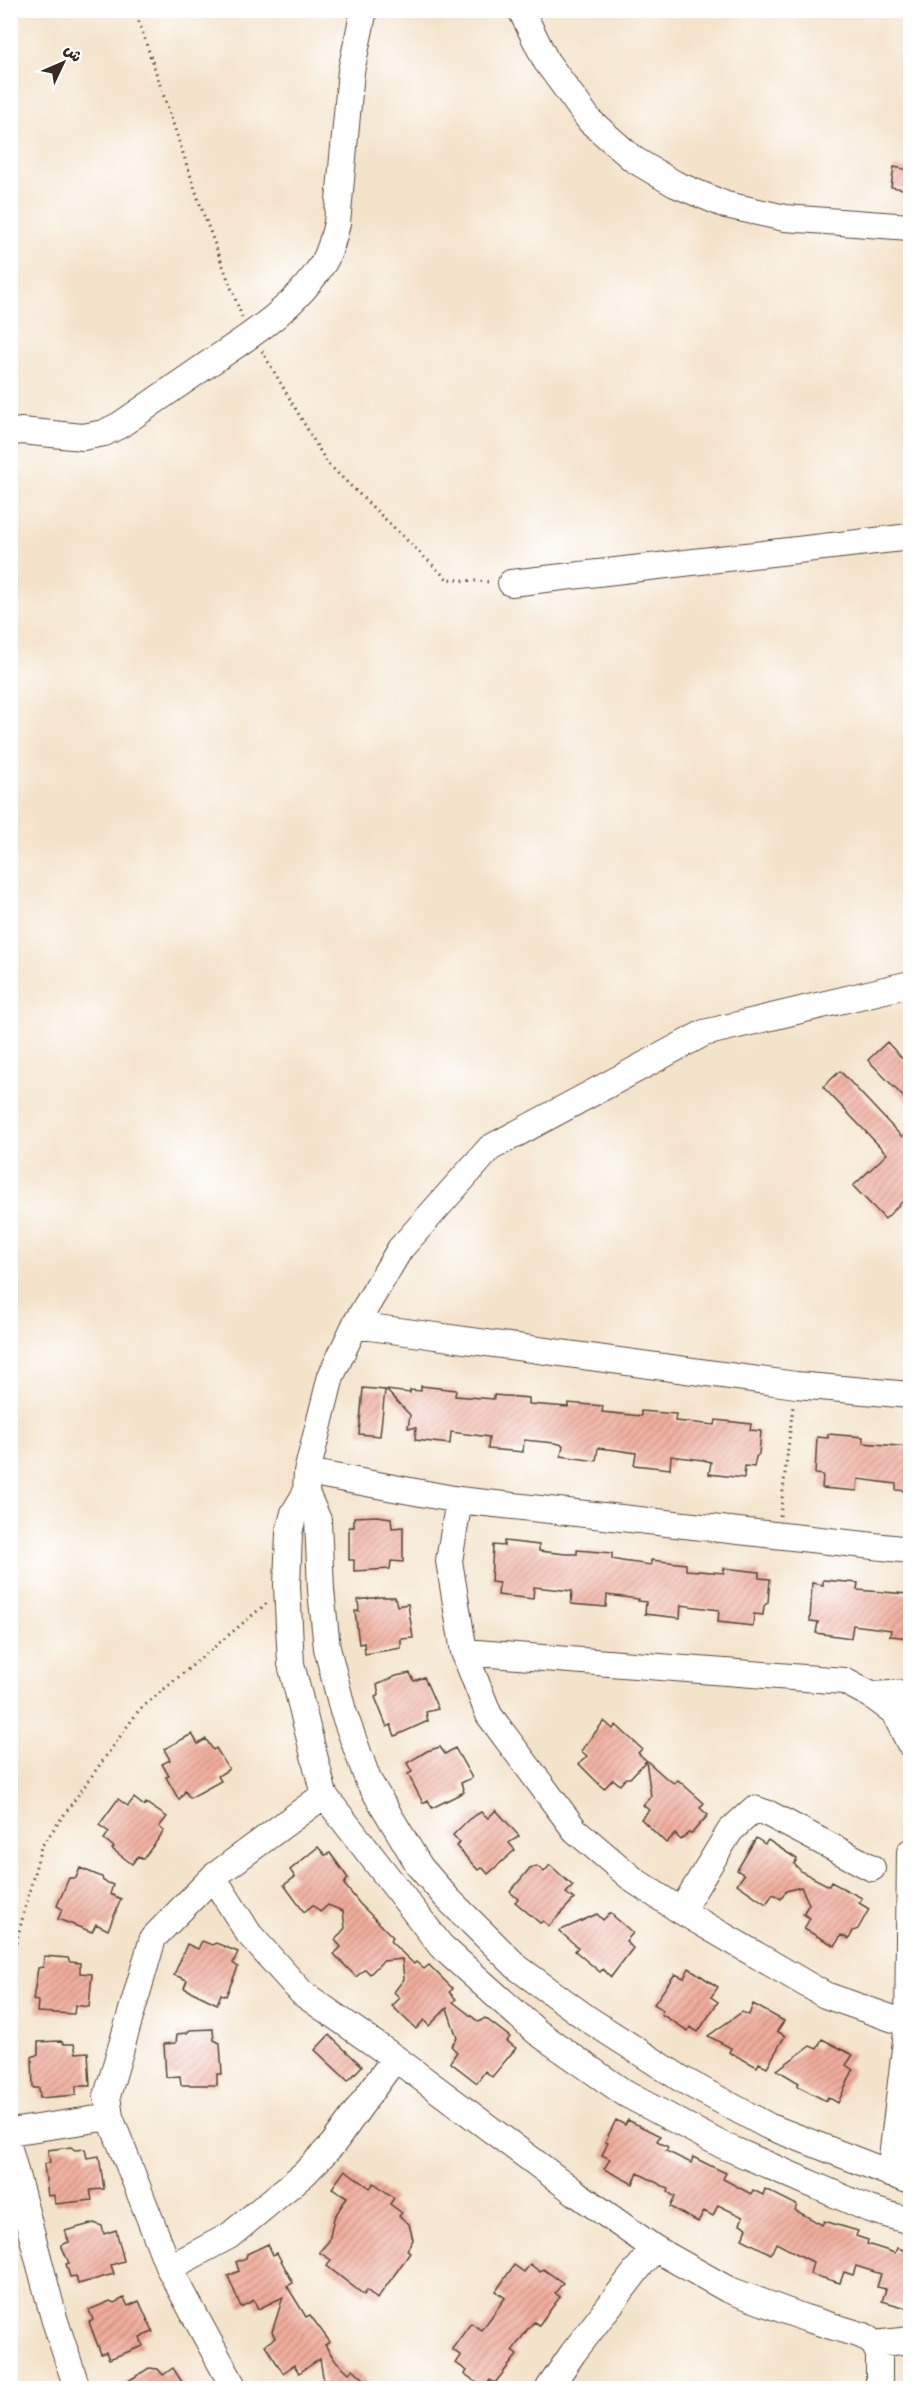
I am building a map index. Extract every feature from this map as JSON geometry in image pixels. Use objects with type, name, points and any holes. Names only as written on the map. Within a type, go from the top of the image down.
[{"type":"street","points":[[10,433],[21,431],[83,437],[104,433],[120,425],[252,334],[284,309],[310,280],[325,261],[332,244],[351,71],[364,10]]},
{"type":"street","points":[[521,10],[546,61],[590,121],[633,159],[675,184],[726,206],[785,218],[910,227]]},
{"type":"street","points":[[511,583],[910,537]]},
{"type":"street","points":[[910,984],[704,1033],[490,1148],[400,1250],[355,1325],[331,1376],[307,1483],[294,1513],[289,1533],[287,1586],[291,1664],[324,1795],[441,1946],[537,2032],[626,2094],[722,2145],[869,2209],[910,2221]]},
{"type":"street","points":[[355,1325],[796,1385],[910,1395]]},
{"type":"street","points":[[307,1483],[910,1550]]},
{"type":"street","points":[[307,1483],[318,1520],[321,1590],[327,1648],[343,1711],[368,1780],[420,1868],[518,1968],[588,2019],[683,2080],[768,2126],[900,2178],[908,2024],[910,1852]]},
{"type":"street","points":[[459,1500],[449,1562],[464,1652],[489,1715],[575,1830],[636,1881],[681,1911],[825,1995],[908,2024]]},
{"type":"street","points":[[464,1652],[844,1681],[871,1695],[894,1712],[910,1744]]},
{"type":"street","points":[[871,1695],[910,1693]]},
{"type":"street","points":[[234,2388],[169,2268],[110,2117],[107,2096],[153,1938],[213,1877],[324,1795]]},
{"type":"street","points":[[681,1911],[730,1831],[754,1809],[769,1814],[872,1868]]},
{"type":"street","points":[[213,1877],[249,1934],[302,1993],[395,2058],[654,2248],[727,2289],[805,2318],[864,2336],[874,2344],[879,2354],[879,2388]]},
{"type":"street","points":[[472,1973],[498,1948]]},
{"type":"street","points":[[169,2268],[229,2236],[304,2175],[333,2144],[395,2058]]},
{"type":"street","points":[[10,2132],[110,2117]]},
{"type":"street","points":[[10,2152],[54,2319],[78,2388]]},
{"type":"street","points":[[549,2388],[654,2248]]},
{"type":"street","points":[[874,2344],[910,2340]]},
{"type":"path","points":[[778,1535],[796,1385]]},
{"type":"path","points":[[10,1966],[41,1847],[139,1710],[287,1586]]},
{"type":"building","points":[[894,167],[910,170],[910,190],[891,187]]},
{"type":"building","points":[[887,1042],[910,1067],[910,1104],[868,1060]]},
{"type":"building","points":[[840,1071],[902,1137],[910,1129],[910,1194],[885,1219],[853,1186],[887,1154],[823,1087]]},
{"type":"building","points":[[421,1386],[456,1390],[455,1396],[494,1399],[494,1395],[529,1398],[529,1404],[568,1407],[568,1403],[603,1406],[602,1412],[641,1416],[641,1411],[676,1414],[675,1421],[715,1425],[716,1420],[751,1424],[750,1430],[761,1431],[759,1454],[754,1467],[745,1466],[744,1478],[709,1474],[711,1462],[671,1456],[670,1469],[634,1465],[636,1453],[616,1450],[598,1448],[596,1461],[561,1456],[563,1445],[555,1443],[524,1440],[523,1452],[488,1449],[489,1437],[451,1432],[450,1444],[415,1440],[416,1428],[408,1428],[410,1415],[386,1390],[410,1393],[410,1390],[421,1391]]},
{"type":"building","points":[[363,1388],[385,1390],[380,1436],[359,1434]]},
{"type":"building","points":[[828,1434],[863,1437],[863,1443],[910,1447],[910,1491],[896,1490],[896,1484],[858,1479],[857,1491],[822,1488],[823,1475],[815,1474],[817,1437],[828,1438]]},
{"type":"building","points":[[354,1517],[391,1518],[392,1528],[403,1527],[403,1562],[391,1561],[390,1569],[354,1571],[354,1560],[349,1560],[349,1527],[354,1527]]},
{"type":"building","points":[[504,1541],[539,1545],[539,1551],[566,1554],[577,1554],[577,1550],[612,1553],[612,1559],[622,1561],[651,1565],[651,1560],[686,1564],[686,1570],[724,1573],[724,1568],[759,1572],[759,1578],[770,1579],[768,1602],[764,1606],[763,1615],[754,1614],[753,1626],[718,1622],[719,1610],[681,1605],[680,1618],[645,1614],[646,1602],[607,1595],[606,1607],[571,1604],[572,1591],[534,1587],[533,1599],[498,1595],[499,1583],[491,1582],[493,1545],[504,1546]]},
{"type":"building","points":[[823,1580],[858,1583],[857,1590],[908,1594],[910,1638],[890,1636],[891,1630],[853,1625],[851,1638],[816,1633],[818,1622],[810,1621],[812,1583],[823,1585]]},
{"type":"building","points":[[395,1597],[397,1606],[408,1604],[413,1638],[401,1639],[401,1648],[365,1654],[364,1643],[359,1644],[355,1611],[359,1611],[358,1600]]},
{"type":"building","points":[[410,1673],[414,1681],[424,1677],[438,1709],[426,1712],[428,1721],[395,1736],[391,1725],[387,1727],[375,1697],[379,1695],[377,1685],[396,1676]]},
{"type":"building","points":[[604,1721],[613,1729],[616,1725],[642,1749],[638,1753],[665,1777],[674,1783],[678,1780],[704,1803],[700,1808],[708,1815],[692,1833],[688,1833],[681,1840],[675,1834],[666,1843],[641,1819],[649,1810],[643,1805],[651,1796],[646,1761],[620,1785],[613,1779],[604,1789],[579,1764],[587,1756],[581,1751]]},
{"type":"building","points":[[192,1734],[198,1744],[206,1739],[213,1750],[216,1748],[229,1769],[218,1776],[221,1781],[190,1798],[185,1791],[179,1800],[166,1777],[169,1776],[162,1764],[170,1760],[164,1749]]},
{"type":"building","points":[[440,1747],[445,1754],[455,1748],[472,1778],[461,1783],[464,1792],[432,1808],[428,1800],[423,1803],[408,1774],[412,1772],[407,1763],[427,1751]]},
{"type":"building","points":[[134,1798],[144,1806],[146,1803],[167,1817],[159,1827],[164,1831],[156,1842],[143,1859],[138,1856],[132,1864],[112,1849],[114,1847],[104,1839],[109,1832],[99,1825],[118,1799],[128,1806]]},
{"type":"building","points":[[496,1810],[519,1836],[509,1843],[515,1850],[488,1874],[482,1867],[478,1870],[456,1846],[460,1843],[453,1835],[469,1819],[481,1812],[488,1818]]},
{"type":"building","points":[[756,1838],[765,1844],[768,1840],[797,1859],[794,1864],[802,1872],[829,1886],[831,1882],[862,1898],[859,1903],[869,1909],[858,1929],[853,1931],[849,1939],[841,1935],[835,1946],[804,1929],[810,1918],[803,1914],[809,1904],[801,1887],[786,1891],[781,1899],[773,1894],[766,1904],[737,1884],[744,1875],[737,1870]]},
{"type":"building","points":[[318,1847],[325,1855],[330,1853],[348,1878],[344,1884],[360,1904],[393,1937],[390,1941],[414,1964],[416,1962],[424,1969],[429,1965],[453,1989],[449,1992],[456,1999],[453,2002],[479,2022],[485,2018],[510,2037],[507,2041],[516,2048],[492,2077],[485,2071],[477,2083],[450,2062],[457,2052],[451,2046],[457,2038],[447,2008],[429,2026],[424,2020],[416,2029],[392,2006],[400,1998],[394,1992],[404,1979],[402,1959],[383,1961],[370,1974],[365,1969],[356,1977],[334,1954],[341,1947],[335,1940],[345,1928],[343,1911],[328,1905],[320,1912],[313,1905],[304,1912],[284,1885],[295,1877],[290,1870]]},
{"type":"building","points":[[550,1865],[573,1886],[566,1893],[574,1899],[549,1926],[543,1921],[540,1923],[515,1902],[518,1899],[510,1892],[530,1868],[537,1866],[544,1872]]},
{"type":"building","points":[[80,1868],[102,1877],[103,1881],[113,1885],[110,1894],[121,1899],[108,1930],[96,1924],[92,1932],[58,1919],[62,1909],[57,1906],[69,1878],[76,1878]]},
{"type":"building","points":[[610,1913],[633,1933],[626,1941],[633,1948],[611,1977],[603,1969],[600,1972],[575,1951],[578,1947],[559,1931],[597,1914],[603,1920]]},
{"type":"building","points":[[202,1941],[212,1945],[216,1943],[238,1952],[233,1963],[238,1967],[226,1996],[221,1994],[217,2004],[184,1988],[187,1980],[174,1975],[187,1944],[198,1949]]},
{"type":"building","points":[[44,1956],[68,1958],[70,1962],[80,1963],[80,1973],[92,1974],[89,2007],[75,2005],[74,2014],[37,2012],[38,2001],[33,2000],[38,1968],[43,1967]]},
{"type":"building","points":[[689,1968],[718,1987],[711,1997],[718,2002],[698,2032],[690,2027],[688,2031],[661,2014],[663,2010],[654,2004],[675,1974],[684,1978]]},
{"type":"building","points":[[753,2004],[784,2021],[777,2031],[785,2036],[767,2067],[759,2063],[757,2067],[729,2052],[731,2048],[708,2036],[742,2012],[749,2015]]},
{"type":"building","points":[[213,2029],[214,2040],[220,2043],[222,2074],[217,2074],[217,2085],[181,2085],[180,2076],[166,2077],[164,2044],[176,2043],[177,2034],[187,2033],[190,2030]]},
{"type":"building","points":[[329,2035],[362,2066],[348,2081],[315,2050]]},
{"type":"building","points":[[822,2039],[853,2055],[846,2065],[853,2070],[838,2103],[828,2097],[826,2101],[797,2086],[799,2083],[777,2070],[810,2046],[817,2049]]},
{"type":"building","points":[[61,2041],[64,2044],[74,2044],[76,2053],[88,2052],[90,2086],[76,2086],[76,2095],[40,2098],[39,2088],[33,2088],[32,2057],[38,2054],[38,2042]]},
{"type":"building","points":[[616,2120],[625,2125],[628,2120],[660,2136],[657,2141],[668,2147],[666,2151],[691,2163],[693,2157],[726,2173],[723,2179],[751,2194],[753,2190],[763,2195],[765,2189],[797,2205],[795,2210],[822,2225],[824,2221],[858,2231],[856,2236],[868,2240],[867,2244],[895,2253],[897,2248],[910,2252],[906,2264],[910,2265],[910,2309],[882,2301],[886,2289],[877,2287],[881,2274],[856,2266],[853,2275],[844,2272],[840,2283],[810,2274],[813,2262],[776,2243],[771,2254],[742,2239],[747,2228],[740,2224],[743,2217],[718,2205],[713,2216],[704,2211],[698,2222],[670,2207],[675,2197],[668,2192],[669,2189],[638,2173],[633,2184],[604,2169],[610,2159],[602,2155],[608,2143],[605,2142]]},
{"type":"building","points":[[71,2147],[75,2150],[85,2149],[87,2158],[99,2156],[104,2189],[90,2190],[92,2200],[55,2204],[54,2195],[48,2196],[44,2165],[50,2162],[48,2150]]},
{"type":"building","points":[[345,2170],[370,2188],[374,2183],[394,2198],[390,2204],[402,2213],[399,2216],[409,2224],[413,2240],[407,2250],[410,2253],[377,2299],[367,2290],[364,2295],[327,2266],[331,2260],[319,2252],[329,2241],[334,2218],[347,2197],[332,2188]]},
{"type":"building","points":[[94,2223],[102,2226],[104,2234],[116,2230],[124,2261],[111,2265],[114,2274],[78,2284],[76,2276],[70,2277],[66,2264],[69,2263],[61,2245],[69,2242],[65,2231]]},
{"type":"building","points":[[268,2244],[273,2255],[277,2253],[293,2283],[287,2286],[306,2317],[310,2315],[330,2342],[325,2345],[334,2359],[349,2373],[353,2369],[374,2388],[325,2388],[320,2359],[299,2373],[294,2365],[283,2373],[265,2345],[275,2338],[272,2332],[283,2297],[258,2309],[254,2300],[241,2307],[228,2276],[239,2271],[236,2262]]},
{"type":"building","points":[[530,2264],[540,2272],[543,2269],[563,2283],[555,2293],[560,2297],[539,2325],[534,2322],[527,2330],[512,2351],[517,2355],[495,2383],[490,2380],[484,2388],[465,2374],[467,2371],[456,2363],[461,2356],[452,2349],[471,2323],[481,2330],[487,2323],[505,2298],[496,2291],[514,2265],[524,2272]]},
{"type":"building","points":[[124,2298],[128,2306],[139,2301],[153,2332],[140,2337],[143,2346],[109,2359],[106,2352],[101,2354],[89,2322],[93,2320],[89,2310]]},
{"type":"building","points":[[149,2368],[158,2369],[163,2375],[173,2368],[186,2388],[117,2388]]}]
